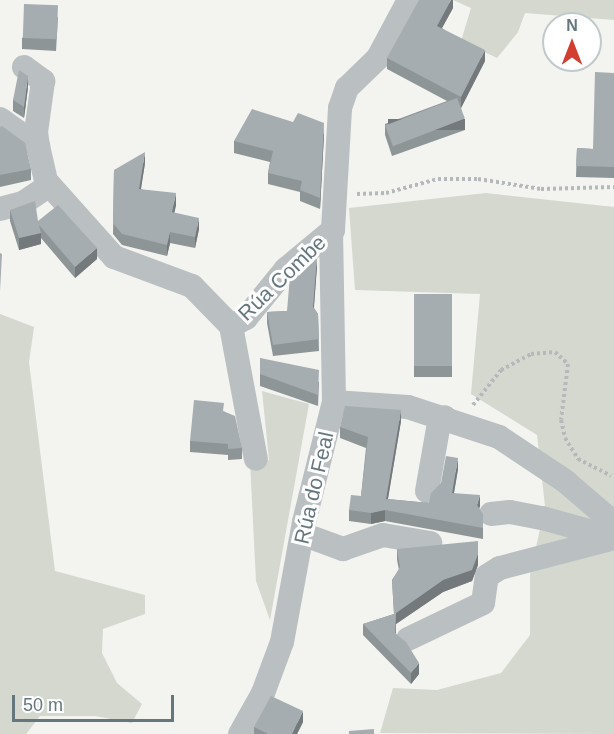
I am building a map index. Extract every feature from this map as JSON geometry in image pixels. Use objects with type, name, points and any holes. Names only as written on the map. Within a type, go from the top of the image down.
[{"type":"street","name":"Rúa do Feal","points":[[240,734],[263,693],[282,642],[302,534],[334,402],[332,231],[340,108],[347,88],[378,58],[409,0]]},
{"type":"street","name":"Rúa Combe","points":[[24,67],[43,81],[37,123],[38,146],[50,185],[114,256],[192,286],[231,326],[256,459]]},
{"type":"street","points":[[0,119],[38,146]]},
{"type":"street","points":[[0,209],[23,203],[50,185]]},
{"type":"street","name":"Rúa Combe","points":[[231,326],[246,318],[286,269],[332,231]]},
{"type":"street","points":[[334,402],[408,407],[445,417],[500,437],[565,481],[614,523]]},
{"type":"street","points":[[427,491],[439,423],[445,417]]},
{"type":"street","points":[[408,639],[483,603],[487,576],[500,568],[614,538],[542,518],[491,514]]},
{"type":"street","points":[[302,534],[343,549],[383,536],[430,543]]},
{"type":"path","points":[[336,195],[386,193],[438,179],[478,179],[541,189],[614,187]]},
{"type":"path","points":[[445,417],[469,410],[501,370],[531,354],[555,352],[568,364],[561,420],[565,438],[578,459],[613,475]]},
{"type":"shaded area","points":[[453,0],[614,0],[614,20],[602,19],[602,12],[525,13],[518,32],[497,58],[461,41],[471,8]]},
{"type":"shaded area","points":[[486,193],[614,207],[614,734],[380,733],[393,688],[437,690],[501,673],[530,635],[530,575],[545,506],[537,435],[471,394],[480,294],[355,290],[349,208]]},
{"type":"shaded area","points":[[0,314],[34,327],[29,362],[55,571],[145,595],[145,614],[103,629],[102,653],[117,683],[142,704],[132,723],[95,716],[40,716],[26,734],[0,734]]},
{"type":"shaded area","points":[[262,391],[309,404],[270,620],[256,581],[250,462],[269,460]]},
{"type":"building","points":[[419,0],[451,0],[437,26],[485,50],[461,97],[387,58]]},
{"type":"building","points":[[24,4],[58,5],[57,39],[23,38]]},
{"type":"building","points":[[19,70],[28,76],[24,107],[13,100]]},
{"type":"building","points":[[595,72],[614,73],[614,167],[576,166],[577,148],[593,149]]},
{"type":"building","points":[[457,98],[465,119],[393,146],[385,126]]},
{"type":"building","points":[[252,109],[293,122],[298,113],[324,123],[320,198],[300,190],[302,181],[268,173],[273,151],[234,141]]},
{"type":"building","points":[[2,126],[25,143],[31,169],[0,175],[0,127]]},
{"type":"building","points":[[145,152],[139,189],[176,193],[172,212],[199,218],[195,237],[170,232],[167,245],[122,234],[113,223],[114,170]]},
{"type":"building","points":[[35,201],[38,221],[58,205],[97,248],[75,267],[39,225],[41,233],[19,238],[10,210]]},
{"type":"building","points":[[0,253],[2,254],[0,291]]},
{"type":"building","points":[[313,254],[317,255],[313,307],[318,314],[319,339],[273,345],[267,312],[287,311],[290,276]]},
{"type":"building","points":[[414,294],[452,294],[452,366],[414,366]]},
{"type":"building","points":[[260,358],[319,370],[318,395],[260,374]]},
{"type":"building","points":[[194,400],[224,403],[223,411],[235,416],[242,448],[228,449],[228,444],[190,441]]},
{"type":"building","points":[[345,406],[401,410],[386,499],[429,503],[431,493],[441,483],[446,456],[458,458],[452,493],[480,495],[477,505],[483,514],[483,528],[385,510],[371,513],[349,510],[351,495],[361,496],[368,437],[340,427]]},
{"type":"building","points":[[478,541],[478,554],[472,570],[443,580],[396,613],[395,633],[406,642],[419,663],[411,673],[363,624],[394,614],[392,580],[400,567],[397,549]]},
{"type":"building","points":[[271,696],[303,711],[292,734],[268,734],[254,727]]},
{"type":"building","points":[[374,729],[374,734],[349,734],[349,731]]}]
